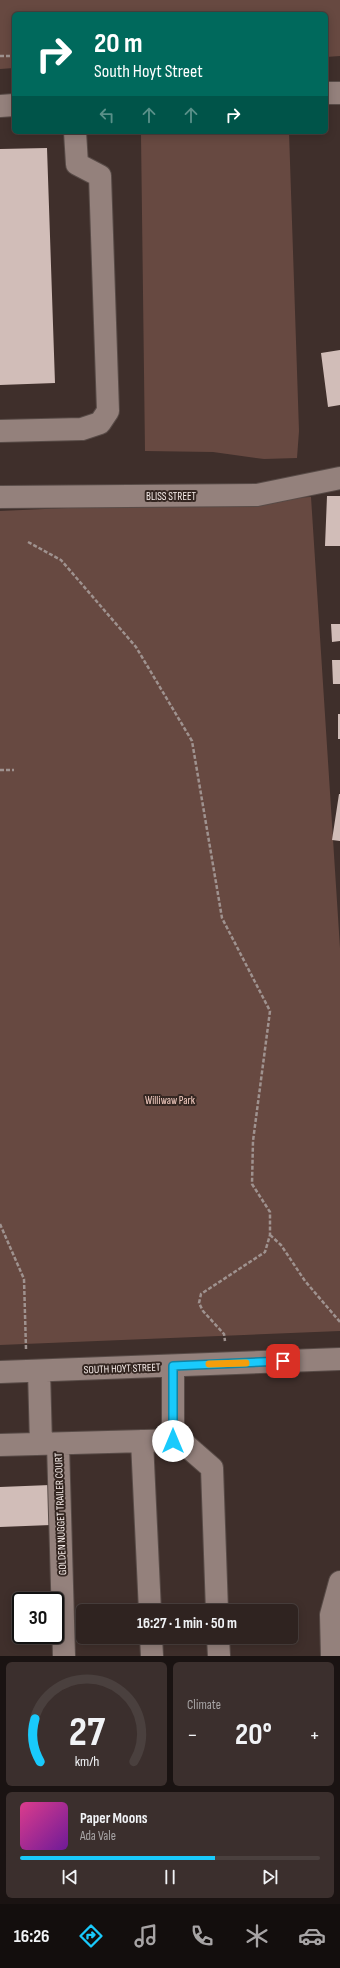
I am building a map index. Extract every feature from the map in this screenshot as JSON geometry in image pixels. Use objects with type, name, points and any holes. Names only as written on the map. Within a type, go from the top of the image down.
[{"type":"street","points":[[328,93],[340,93]]},
{"type":"street","points":[[0,106],[12,105]]},
{"type":"street","points":[[0,431],[82,429],[100,423],[108,411],[100,176],[77,164],[75,134]]},
{"type":"street","name":"BLISS STREET","points":[[0,497],[257,495],[340,478]]},
{"type":"street","name":"SOUTH HOYT STREET","points":[[0,1372],[340,1359]]},
{"type":"street","points":[[173,1366],[173,1441]]},
{"type":"street","name":"GOLDEN NUGGET TRAILER COURT","points":[[33,1371],[49,1444],[60,1541],[64,1656]]},
{"type":"street","name":"GOLDEN NUGGET TRAILER COURT","points":[[0,1445],[180,1440],[212,1468],[217,1604]]},
{"type":"street","points":[[142,1441],[150,1604]]},
{"type":"street","points":[[332,1656],[331,1615],[340,1582]]},
{"type":"street","points":[[151,1644],[152,1656]]},
{"type":"street","points":[[218,1644],[219,1656]]},
{"type":"path","points":[[0,56],[12,56]]},
{"type":"path","points":[[28,542],[61,560],[136,647],[192,741],[222,918],[270,1010],[253,1141],[252,1184],[270,1212],[270,1235],[265,1252],[201,1294],[199,1303],[203,1310],[224,1334],[226,1364]]},
{"type":"path","points":[[0,770],[14,770]]},
{"type":"path","points":[[0,1224],[24,1280],[33,1371]]},
{"type":"path","points":[[270,1235],[281,1246],[305,1281],[340,1322]]},
{"type":"green space","points":[[0,0],[340,0],[340,56],[328,57],[328,12],[12,12],[12,68],[0,69]]},
{"type":"green space","points":[[289,134],[299,431],[297,458],[264,459],[213,452],[145,451],[141,135]]},
{"type":"green space","name":"Williwaw Park","points":[[311,497],[340,948],[340,1331],[0,1345],[0,511]]},
{"type":"building","points":[[47,148],[55,383],[0,385],[0,149]]},
{"type":"building","points":[[340,350],[340,405],[328,407],[321,353]]},
{"type":"building","points":[[327,496],[340,496],[340,546],[325,546]]},
{"type":"building","points":[[331,624],[340,624],[340,641],[332,642]]},
{"type":"building","points":[[332,660],[340,660],[340,684],[333,684]]},
{"type":"building","points":[[338,714],[340,714],[340,739],[338,739]]},
{"type":"building","points":[[340,794],[340,841],[332,840]]},
{"type":"building","points":[[50,1485],[51,1525],[0,1527],[0,1487]]},
{"type":"slow traffic","points":[[209,1364],[246,1363]]},
{"type":"route","points":[[173,1441],[173,1366],[283,1361]]}]
